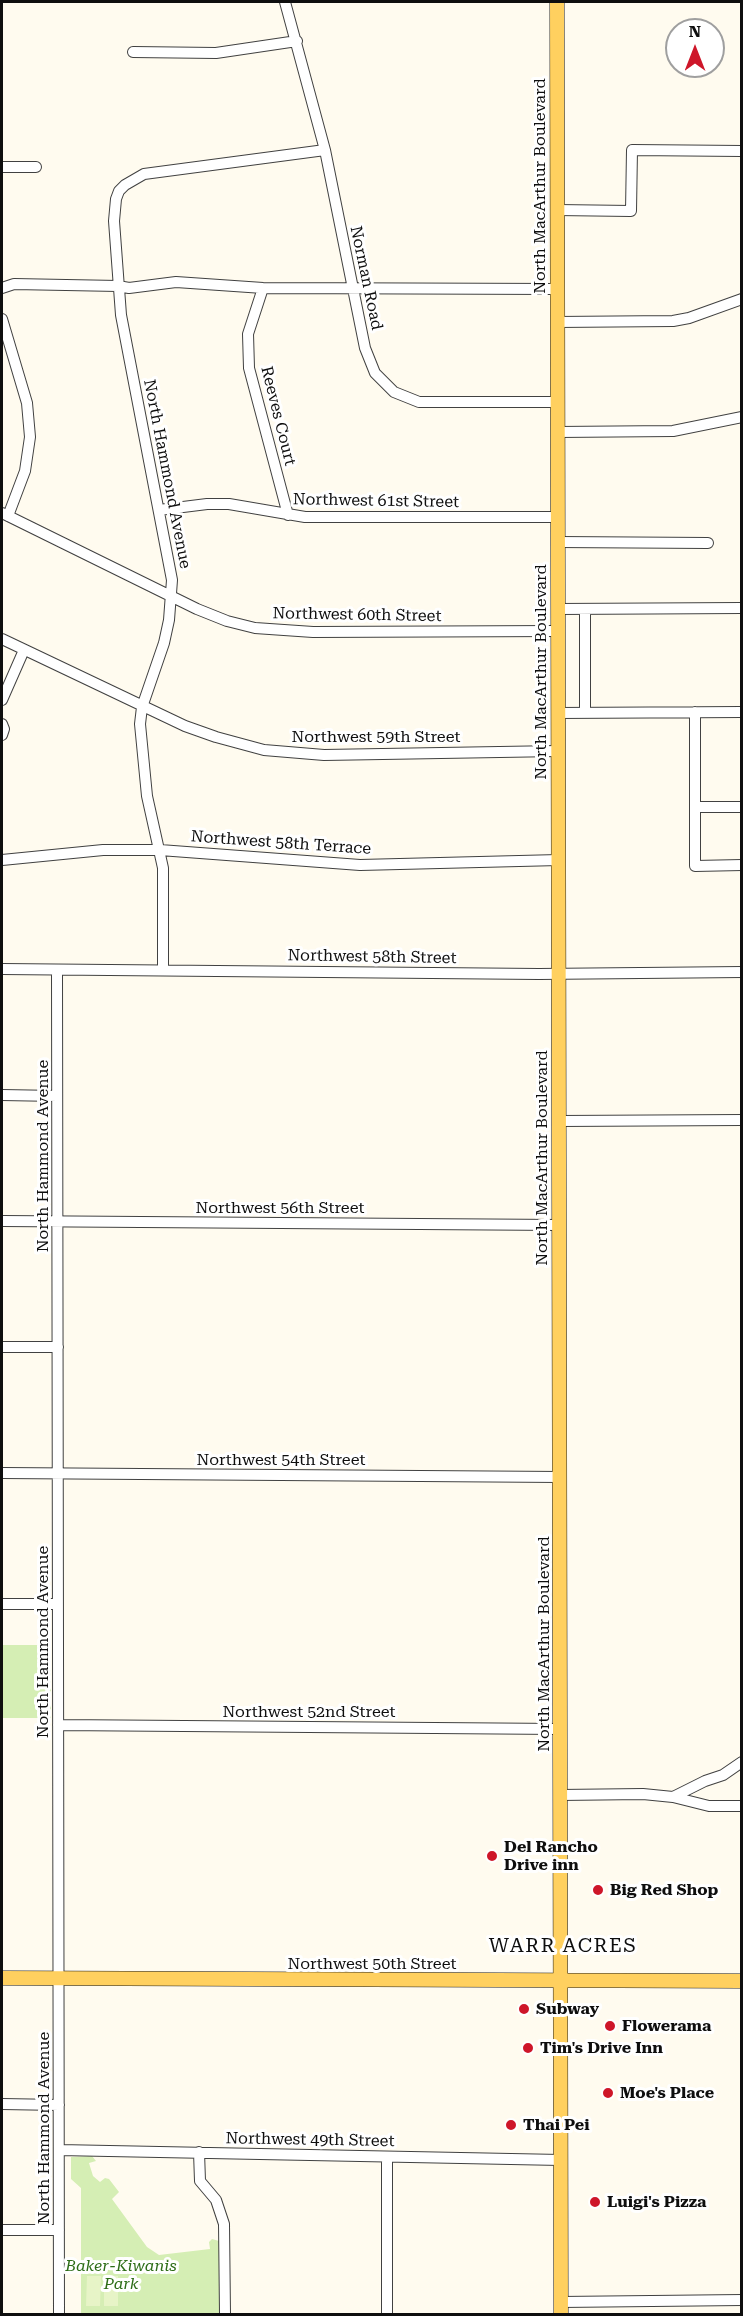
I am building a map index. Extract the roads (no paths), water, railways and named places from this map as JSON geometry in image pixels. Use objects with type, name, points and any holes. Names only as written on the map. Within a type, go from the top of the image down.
[{"type":"main road","name":"North MacArthur Boulevard","points":[[557,2],[561,2308]]},
{"type":"main road","name":"Northwest 50th Street","points":[[2,1978],[741,1982]]},
{"type":"street","name":"Norman Road","points":[[285,2],[325,150],[352,289],[370,362],[375,373],[394,392],[419,402],[558,402]]},
{"type":"street","points":[[133,52],[216,53],[297,41]]},
{"type":"street","name":"North Hammond Avenue","points":[[163,970],[164,887],[160,850],[143,771],[140,724],[142,707],[164,643],[172,597],[169,561],[126,342],[118,286],[114,209],[119,191],[132,179],[144,174],[325,150]]},
{"type":"street","points":[[557,210],[631,211],[632,150],[741,151]]},
{"type":"street","points":[[2,167],[36,167]]},
{"type":"street","points":[[2,288],[14,284],[129,288],[176,282],[199,282],[262,288],[557,289]]},
{"type":"street","name":"Reeves Court","points":[[262,288],[248,334],[249,368],[288,515]]},
{"type":"street","points":[[557,322],[673,321],[689,318],[741,299]]},
{"type":"street","points":[[2,319],[27,403],[30,437],[25,471],[5,515]]},
{"type":"street","points":[[558,432],[673,431],[741,417]]},
{"type":"street","name":"Northwest 61st Street","points":[[159,510],[207,504],[229,504],[305,517],[558,517]]},
{"type":"street","name":"Northwest 60th Street","points":[[5,515],[172,597],[227,621],[255,628],[284,631],[558,631]]},
{"type":"street","points":[[558,542],[708,543]]},
{"type":"street","points":[[558,609],[741,608]]},
{"type":"street","points":[[585,609],[585,713]]},
{"type":"street","name":"Northwest 59th Street","points":[[2,639],[142,707],[216,738],[264,750],[297,754],[558,751]]},
{"type":"street","points":[[2,700],[24,650]]},
{"type":"street","points":[[695,712],[694,866],[741,865]]},
{"type":"street","points":[[558,713],[741,712]]},
{"type":"street","points":[[2,724],[4,729],[2,735]]},
{"type":"street","points":[[695,807],[741,807]]},
{"type":"street","name":"Northwest 58th Terrace","points":[[2,860],[104,850],[160,850],[360,865],[559,860]]},
{"type":"street","name":"Northwest 58th Street","points":[[2,969],[741,972]]},
{"type":"street","name":"North Hammond Avenue","points":[[57,970],[59,2314]]},
{"type":"street","points":[[2,1095],[57,1096]]},
{"type":"street","points":[[559,1121],[741,1120]]},
{"type":"street","name":"Northwest 56th Street","points":[[2,1221],[559,1225]]},
{"type":"street","points":[[2,1347],[58,1347]]},
{"type":"street","name":"Northwest 54th Street","points":[[2,1473],[560,1477]]},
{"type":"street","points":[[2,1604],[58,1604]]},
{"type":"street","name":"Northwest 52nd Street","points":[[58,1725],[561,1729]]},
{"type":"street","points":[[673,1797],[705,1781],[723,1776],[741,1762]]},
{"type":"street","points":[[560,1795],[643,1794],[673,1797],[709,1806],[741,1806]]},
{"type":"street","points":[[2,2104],[59,2105]]},
{"type":"street","name":"Northwest 49th Street","points":[[59,2150],[561,2160]]},
{"type":"street","points":[[199,2152],[198,2176],[202,2185],[216,2200],[224,2224],[225,2314]]},
{"type":"street","points":[[387,2157],[387,2314]]},
{"type":"street","points":[[2,2230],[59,2230]]},
{"type":"street","points":[[561,2308],[741,2301]]},
{"type":"place","name":"Del Rancho Drive inn","points":[[492,1856]]},
{"type":"place","name":"Big Red Shop","points":[[598,1890]]},
{"type":"place","name":"Subway","points":[[524,2009]]},
{"type":"place","name":"Flowerama","points":[[610,2026]]},
{"type":"place","name":"Tim's Drive Inn","points":[[528,2048]]},
{"type":"place","name":"Moe's Place","points":[[608,2093]]},
{"type":"place","name":"Thai Pei","points":[[511,2125]]},
{"type":"place","name":"Luigi's Pizza","points":[[595,2202]]},
{"type":"district","name":"WARR ACRES","points":[[563,1946]]},
{"type":"park label","name":"Baker-Kiwanis Park","points":[[121,2275]]}]
